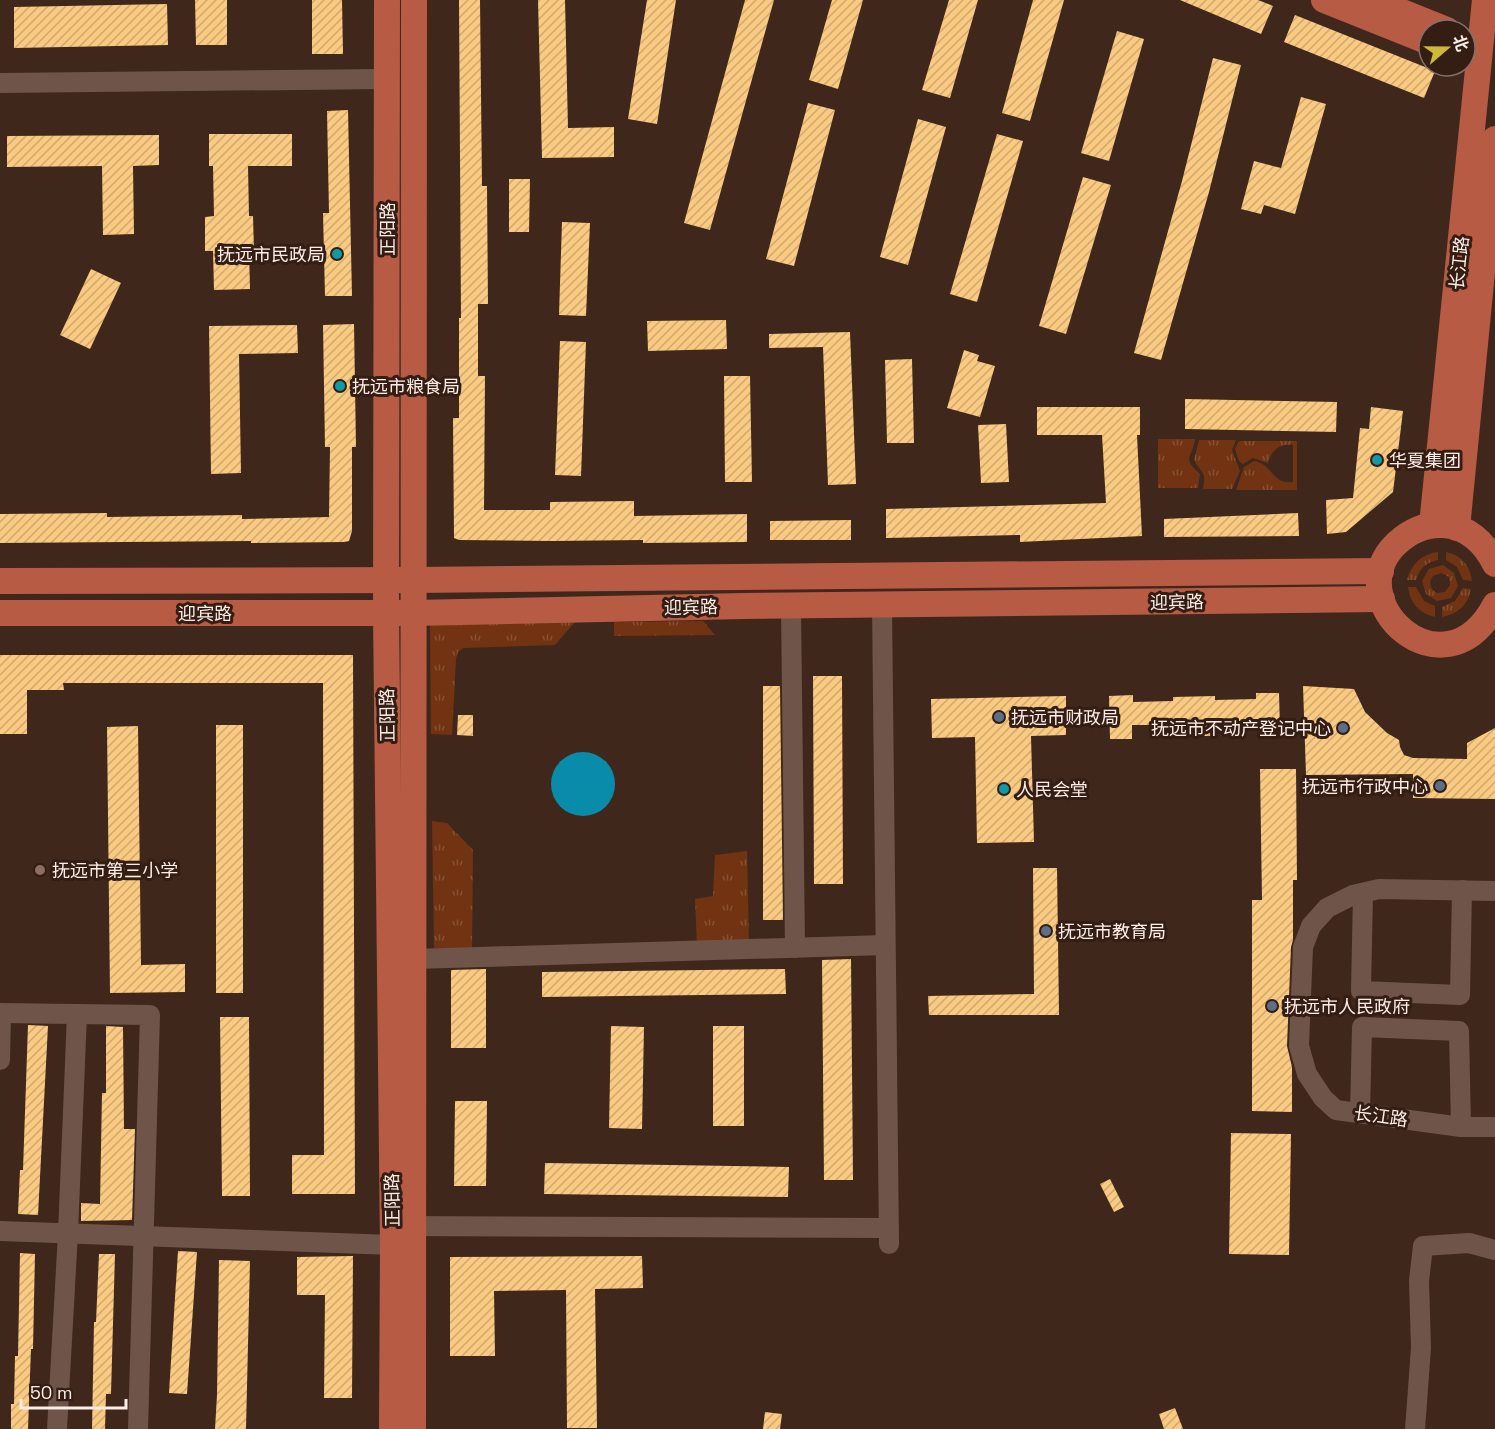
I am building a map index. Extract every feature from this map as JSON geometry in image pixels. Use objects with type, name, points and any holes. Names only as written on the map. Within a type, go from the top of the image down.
[{"type":"main road","name":"正阳路","points":[[387,0],[386,613],[400,1232],[413,1429]]},
{"type":"main road","name":"正阳路","points":[[392,1429],[413,959],[414,0]]},
{"type":"main road","points":[[1324,0],[1417,37]]},
{"type":"main road","points":[[1372,0],[1417,18]]},
{"type":"main road","name":"长江路","points":[[1432,525],[1485,0]]},
{"type":"main road","name":"长江路","points":[[1457,528],[1495,139]]},
{"type":"main road","points":[[1495,564],[1489,551],[1470,533],[1457,528],[1432,525],[1418,529],[1400,540],[1386,557],[1380,585],[1387,613],[1396,625],[1407,635],[1435,644],[1455,642],[1473,634],[1487,621],[1495,605]]},
{"type":"main road","name":"迎宾路","points":[[0,581],[413,580],[1382,571]]},
{"type":"main road","name":"迎宾路","points":[[0,613],[413,613],[1382,599]]},
{"type":"street","points":[[0,83],[387,79]]},
{"type":"street","points":[[0,1231],[143,1236],[400,1232],[889,1236],[882,605]]},
{"type":"street","points":[[790,606],[795,948]]},
{"type":"street","name":"长江路","points":[[1495,891],[1379,889],[1353,895],[1326,908],[1311,926],[1303,947],[1299,1046],[1307,1074],[1323,1098],[1336,1110],[1461,1126],[1495,1127]]},
{"type":"street","points":[[1363,893],[1361,991],[1460,995],[1462,890]]},
{"type":"street","points":[[413,959],[885,945]]},
{"type":"street","points":[[0,1060],[1,1013],[150,1015],[138,1429]]},
{"type":"street","points":[[57,1429],[77,1014]]},
{"type":"street","points":[[1360,1113],[1362,1027],[1459,1031],[1461,1126]]},
{"type":"street","points":[[1415,1429],[1421,1348],[1419,1281],[1423,1246],[1469,1243],[1495,1250]]},
{"type":"green space","points":[[1158,439],[1195,439],[1189,461],[1200,474],[1198,488],[1158,488]]},
{"type":"green space","points":[[1199,440],[1236,440],[1232,450],[1240,471],[1232,489],[1203,489],[1204,475],[1194,460]]},
{"type":"green space","points":[[1239,441],[1297,441],[1297,490],[1236,490],[1244,467],[1254,461],[1265,466],[1281,480],[1293,482],[1293,445],[1277,448],[1268,463],[1253,458],[1243,464],[1239,461],[1235,449]]},
{"type":"green space","points":[[1438,552],[1438,560],[1424,567],[1416,580],[1407,580],[1411,569],[1418,561]]},
{"type":"green space","points":[[1446,552],[1464,562],[1472,581],[1463,580],[1457,567],[1446,560]]},
{"type":"green space","points":[[1443,565],[1454,573],[1458,586],[1451,598],[1437,601],[1426,594],[1422,581],[1429,569]],"holes":[[[1441,573],[1449,577],[1450,585],[1445,592],[1437,593],[1431,588],[1430,583],[1433,576]]]},
{"type":"green space","points":[[1408,587],[1416,587],[1424,601],[1435,606],[1435,617],[1424,613],[1416,606]]},
{"type":"green space","points":[[1463,588],[1471,589],[1465,604],[1453,614],[1442,617],[1442,607],[1455,601]]},
{"type":"green space","points":[[703,621],[715,635],[614,636],[614,622]]},
{"type":"green space","points":[[575,622],[555,645],[463,648],[458,652],[456,659],[452,735],[431,734],[430,624]]},
{"type":"green space","points":[[432,821],[447,823],[473,850],[472,948],[434,948]]},
{"type":"green space","points":[[747,851],[749,945],[697,945],[695,899],[713,896],[715,855]]},
{"type":"water","points":[[583,752],[595,754],[606,761],[613,772],[615,784],[613,796],[606,807],[595,814],[583,816],[571,814],[560,807],[553,796],[551,784],[553,772],[560,761],[571,754]]},
{"type":"building","points":[[195,0],[227,0],[227,45],[196,45]]},
{"type":"building","points":[[312,0],[342,0],[343,54],[312,54]]},
{"type":"building","points":[[459,0],[480,0],[482,186],[487,186],[488,304],[478,304],[478,376],[485,376],[484,510],[550,510],[550,502],[634,501],[634,516],[747,514],[747,542],[643,543],[643,540],[551,541],[459,540],[454,538],[453,418],[459,418],[459,318],[461,318]]},
{"type":"building","points":[[538,0],[565,0],[568,128],[614,127],[614,157],[542,158]]},
{"type":"building","points":[[647,0],[676,0],[657,124],[628,119]]},
{"type":"building","points":[[745,0],[774,0],[710,230],[684,223]]},
{"type":"building","points":[[832,0],[863,0],[838,89],[809,80]]},
{"type":"building","points":[[949,0],[978,0],[950,98],[922,90]]},
{"type":"building","points":[[1033,0],[1064,0],[1030,121],[1002,113]]},
{"type":"building","points":[[1180,0],[1258,0],[1273,6],[1261,34]]},
{"type":"building","points":[[167,4],[168,45],[14,48],[14,7]]},
{"type":"building","points":[[1295,15],[1417,64],[1417,78],[1432,78],[1424,98],[1284,42]]},
{"type":"building","points":[[1117,31],[1144,39],[1109,161],[1081,153]]},
{"type":"building","points":[[1213,58],[1241,65],[1209,192],[1161,360],[1134,353],[1182,181]]},
{"type":"building","points":[[1301,97],[1326,104],[1295,214],[1264,205],[1261,214],[1241,209],[1254,161],[1281,168]]},
{"type":"building","points":[[808,103],[835,110],[794,266],[766,259]]},
{"type":"building","points":[[348,110],[352,296],[325,296],[323,213],[329,213],[327,111]]},
{"type":"building","points":[[918,119],[946,127],[908,265],[880,257]]},
{"type":"building","points":[[209,134],[292,134],[292,166],[248,166],[249,216],[253,216],[254,251],[249,251],[250,289],[214,290],[213,251],[205,251],[205,217],[214,216],[213,166],[209,166]]},
{"type":"building","points":[[997,134],[1023,141],[977,302],[950,294]]},
{"type":"building","points":[[159,135],[159,165],[133,166],[134,234],[103,235],[102,166],[7,167],[7,136]]},
{"type":"building","points":[[1083,177],[1111,185],[1066,334],[1039,326]]},
{"type":"building","points":[[509,179],[530,179],[529,232],[509,232]]},
{"type":"building","points":[[562,222],[590,223],[586,316],[559,315]]},
{"type":"building","points":[[91,269],[121,283],[90,349],[60,335]]},
{"type":"building","points":[[726,320],[727,349],[648,351],[647,321]]},
{"type":"building","points":[[354,324],[356,447],[352,447],[352,531],[349,541],[0,543],[0,514],[107,513],[107,517],[242,515],[242,519],[329,517],[330,447],[325,447],[323,325]]},
{"type":"building","points":[[297,325],[298,353],[239,354],[241,473],[211,474],[209,326]]},
{"type":"building","points":[[850,332],[856,484],[828,485],[823,347],[769,348],[769,334]]},
{"type":"building","points":[[560,341],[586,342],[581,476],[555,475]]},
{"type":"building","points":[[964,350],[979,355],[977,361],[995,366],[980,417],[947,408]]},
{"type":"building","points":[[912,359],[914,443],[887,443],[885,360]]},
{"type":"building","points":[[724,376],[750,376],[752,482],[725,482]]},
{"type":"building","points":[[1185,399],[1337,402],[1336,432],[1185,429]]},
{"type":"building","points":[[1037,407],[1140,407],[1140,435],[1137,435],[1142,536],[1020,542],[1020,535],[886,538],[886,509],[1106,503],[1102,435],[1037,435]]},
{"type":"building","name":"华夏集团","points":[[1371,407],[1403,411],[1393,492],[1346,532],[1327,534],[1326,500],[1353,498],[1360,428],[1369,429]]},
{"type":"building","points":[[1006,424],[1009,482],[981,483],[978,425]]},
{"type":"building","points":[[1298,513],[1299,536],[1164,537],[1164,519]]},
{"type":"building","points":[[851,520],[851,540],[770,540],[770,521]]},
{"type":"building","points":[[0,655],[353,655],[355,1194],[292,1194],[292,1155],[324,1155],[323,683],[63,683],[64,690],[27,690],[27,734],[0,734]]},
{"type":"building","points":[[813,676],[842,676],[843,884],[814,884]]},
{"type":"building","points":[[763,686],[780,686],[783,920],[763,920]]},
{"type":"building","name":"抚远市不动产登记中心","points":[[1303,686],[1354,689],[1365,712],[1387,733],[1399,740],[1404,755],[1413,758],[1467,759],[1467,743],[1495,728],[1495,799],[1413,798],[1413,774],[1306,775]]},
{"type":"building","points":[[1256,693],[1279,693],[1280,729],[1256,730],[1255,722],[1216,723],[1216,736],[1174,736],[1173,725],[1132,725],[1132,739],[1110,739],[1109,696],[1133,695],[1133,702],[1173,701],[1173,697],[1215,696],[1215,700],[1256,699]]},
{"type":"building","points":[[1066,696],[1066,735],[1031,736],[1034,842],[977,843],[975,737],[932,738],[931,699]]},
{"type":"building","points":[[458,715],[473,715],[473,736],[457,735]]},
{"type":"building","points":[[216,725],[243,725],[243,993],[216,993]]},
{"type":"building","points":[[138,726],[141,965],[185,964],[185,992],[110,993],[107,727]]},
{"type":"building","name":"抚远市人民政府","points":[[1260,769],[1296,769],[1297,880],[1293,880],[1293,940],[1287,1046],[1292,1067],[1292,1112],[1252,1111],[1252,900],[1262,900]]},
{"type":"building","name":"抚远市教育局","points":[[1033,868],[1057,868],[1059,1015],[929,1015],[928,996],[1034,994]]},
{"type":"building","points":[[851,959],[853,1180],[824,1180],[822,960]]},
{"type":"building","points":[[486,969],[486,1048],[451,1048],[451,970]]},
{"type":"building","points":[[785,969],[786,994],[542,997],[542,972]]},
{"type":"building","points":[[220,1017],[249,1017],[250,1196],[222,1196]]},
{"type":"building","points":[[28,1025],[48,1026],[38,1215],[18,1214],[20,1170],[23,1170]]},
{"type":"building","points":[[106,1026],[123,1027],[124,1129],[135,1129],[132,1220],[81,1221],[81,1203],[100,1204],[102,1093],[106,1093]]},
{"type":"building","points":[[611,1026],[644,1027],[642,1129],[609,1128]]},
{"type":"building","points":[[713,1026],[744,1026],[744,1126],[713,1126]]},
{"type":"building","points":[[455,1101],[487,1101],[486,1186],[454,1186]]},
{"type":"building","points":[[1231,1133],[1291,1134],[1289,1255],[1229,1254]]},
{"type":"building","points":[[545,1163],[789,1167],[788,1197],[544,1194]]},
{"type":"building","points":[[1110,1179],[1124,1207],[1114,1212],[1100,1184]]},
{"type":"building","points":[[178,1251],[197,1252],[187,1394],[169,1393]]},
{"type":"building","points":[[20,1253],[35,1254],[33,1349],[31,1349],[28,1429],[11,1429],[15,1356],[18,1356]]},
{"type":"building","points":[[99,1254],[115,1254],[111,1394],[106,1394],[105,1429],[92,1429],[94,1322],[96,1322]]},
{"type":"building","points":[[353,1256],[352,1398],[324,1398],[325,1295],[297,1295],[297,1257]]},
{"type":"building","points":[[642,1256],[643,1288],[595,1289],[597,1428],[567,1428],[566,1290],[494,1291],[495,1356],[450,1356],[450,1257]]},
{"type":"building","points":[[219,1260],[250,1261],[246,1429],[215,1429]]},
{"type":"building","points":[[1175,1408],[1183,1429],[1164,1429],[1159,1414]]},
{"type":"building","points":[[765,1412],[782,1414],[780,1429],[763,1429]]},
{"type":"place","name":"抚远市民政局","points":[[337,254]]},
{"type":"place","name":"抚远市粮食局","points":[[340,386]]},
{"type":"place","name":"华夏集团","points":[[1377,460]]},
{"type":"place","name":"抚远市财政局","points":[[999,717]]},
{"type":"place","name":"抚远市不动产登记中心","points":[[1343,728]]},
{"type":"place","name":"抚远市行政中心","points":[[1440,786]]},
{"type":"place","name":"人民会堂","points":[[1004,789]]},
{"type":"place","name":"抚远市第三小学","points":[[40,870]]},
{"type":"place","name":"抚远市教育局","points":[[1046,931]]},
{"type":"place","name":"抚远市人民政府","points":[[1272,1006]]}]
